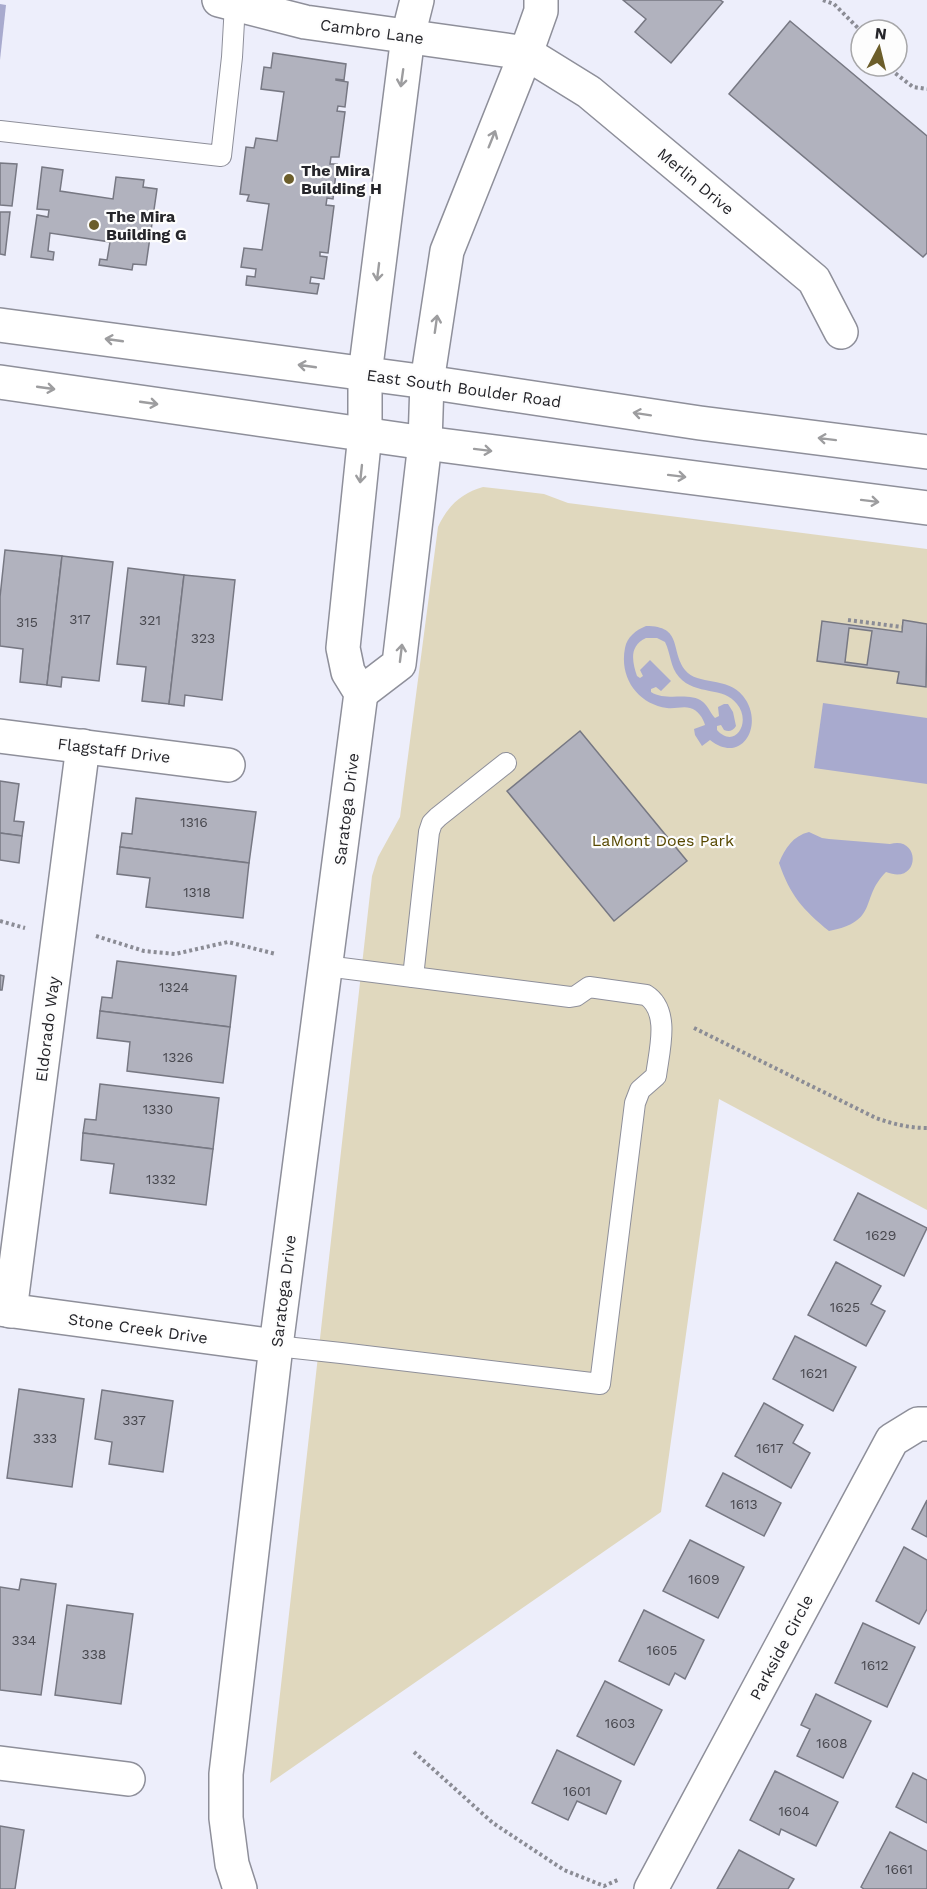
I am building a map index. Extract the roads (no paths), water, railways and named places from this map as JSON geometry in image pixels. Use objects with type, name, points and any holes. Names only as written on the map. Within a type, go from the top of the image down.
[{"type":"street","points":[[417,0],[408,36],[365,374],[365,434],[344,648],[348,672],[362,693],[399,664],[425,443],[427,382],[447,251],[526,53],[541,10],[541,0]]},
{"type":"street","name":"Cambro Lane","points":[[227,2],[305,21],[526,53]]},
{"type":"street","name":"Merlin Drive","points":[[526,53],[589,92],[814,280],[840,332]]},
{"type":"street","name":"East South Boulder Road","points":[[0,325],[427,382],[700,423],[927,452]]},
{"type":"street","points":[[0,382],[425,443],[927,508]]},
{"type":"street","name":"Saratoga Drive","points":[[240,1889],[232,1864],[226,1818],[226,1774],[276,1346],[362,693]]},
{"type":"street","name":"Flagstaff Drive","points":[[0,736],[228,765]]},
{"type":"street","name":"Eldorado Way","points":[[5,1310],[83,746]]},
{"type":"street","name":"Stone Creek Drive","points":[[5,1310],[276,1346]]},
{"type":"street","name":"Parkside Circle","points":[[640,1882],[891,1440],[918,1424],[927,1424]]},
{"type":"street","points":[[0,1763],[128,1779]]},
{"type":"lane","points":[[0,131],[221,156],[232,57],[227,2]]},
{"type":"lane","points":[[412,977],[429,832],[432,824],[506,763]]},
{"type":"lane","points":[[276,1346],[600,1384],[635,1103],[640,1090],[656,1076],[661,1021],[659,1009],[654,1000],[646,995],[589,987],[576,996],[570,997],[326,966]]},
{"type":"water","points":[[0,4],[6,5],[0,60]]},
{"type":"water","points":[[646,626],[658,627],[671,635],[685,670],[691,675],[729,686],[743,696],[752,718],[751,729],[741,745],[732,748],[722,747],[710,740],[702,746],[694,729],[705,725],[698,712],[687,707],[657,706],[639,695],[633,688],[625,669],[625,648],[630,637]],"holes":[[[646,638],[657,638],[665,642],[674,669],[686,683],[725,695],[737,704],[743,718],[742,725],[735,735],[730,737],[717,730],[717,726],[721,725],[724,730],[728,731],[736,726],[733,712],[728,704],[718,707],[719,716],[715,718],[705,704],[697,699],[657,695],[651,692],[651,689],[656,687],[661,691],[671,681],[650,660],[640,670],[643,676],[640,678],[637,676],[633,659],[634,650]]]},
{"type":"water","points":[[823,703],[927,718],[927,784],[814,768]]},
{"type":"water","points":[[809,832],[829,839],[900,843],[912,853],[911,867],[906,872],[897,874],[886,872],[878,882],[862,915],[845,927],[829,931],[798,901],[779,863],[790,843],[798,836]]},
{"type":"place","name":"The Mira Building H","points":[[289,179]]},
{"type":"place","name":"The Mira Building G","points":[[94,225]]},
{"type":"park label","name":"LaMont Does Park","points":[[663,840]]}]
